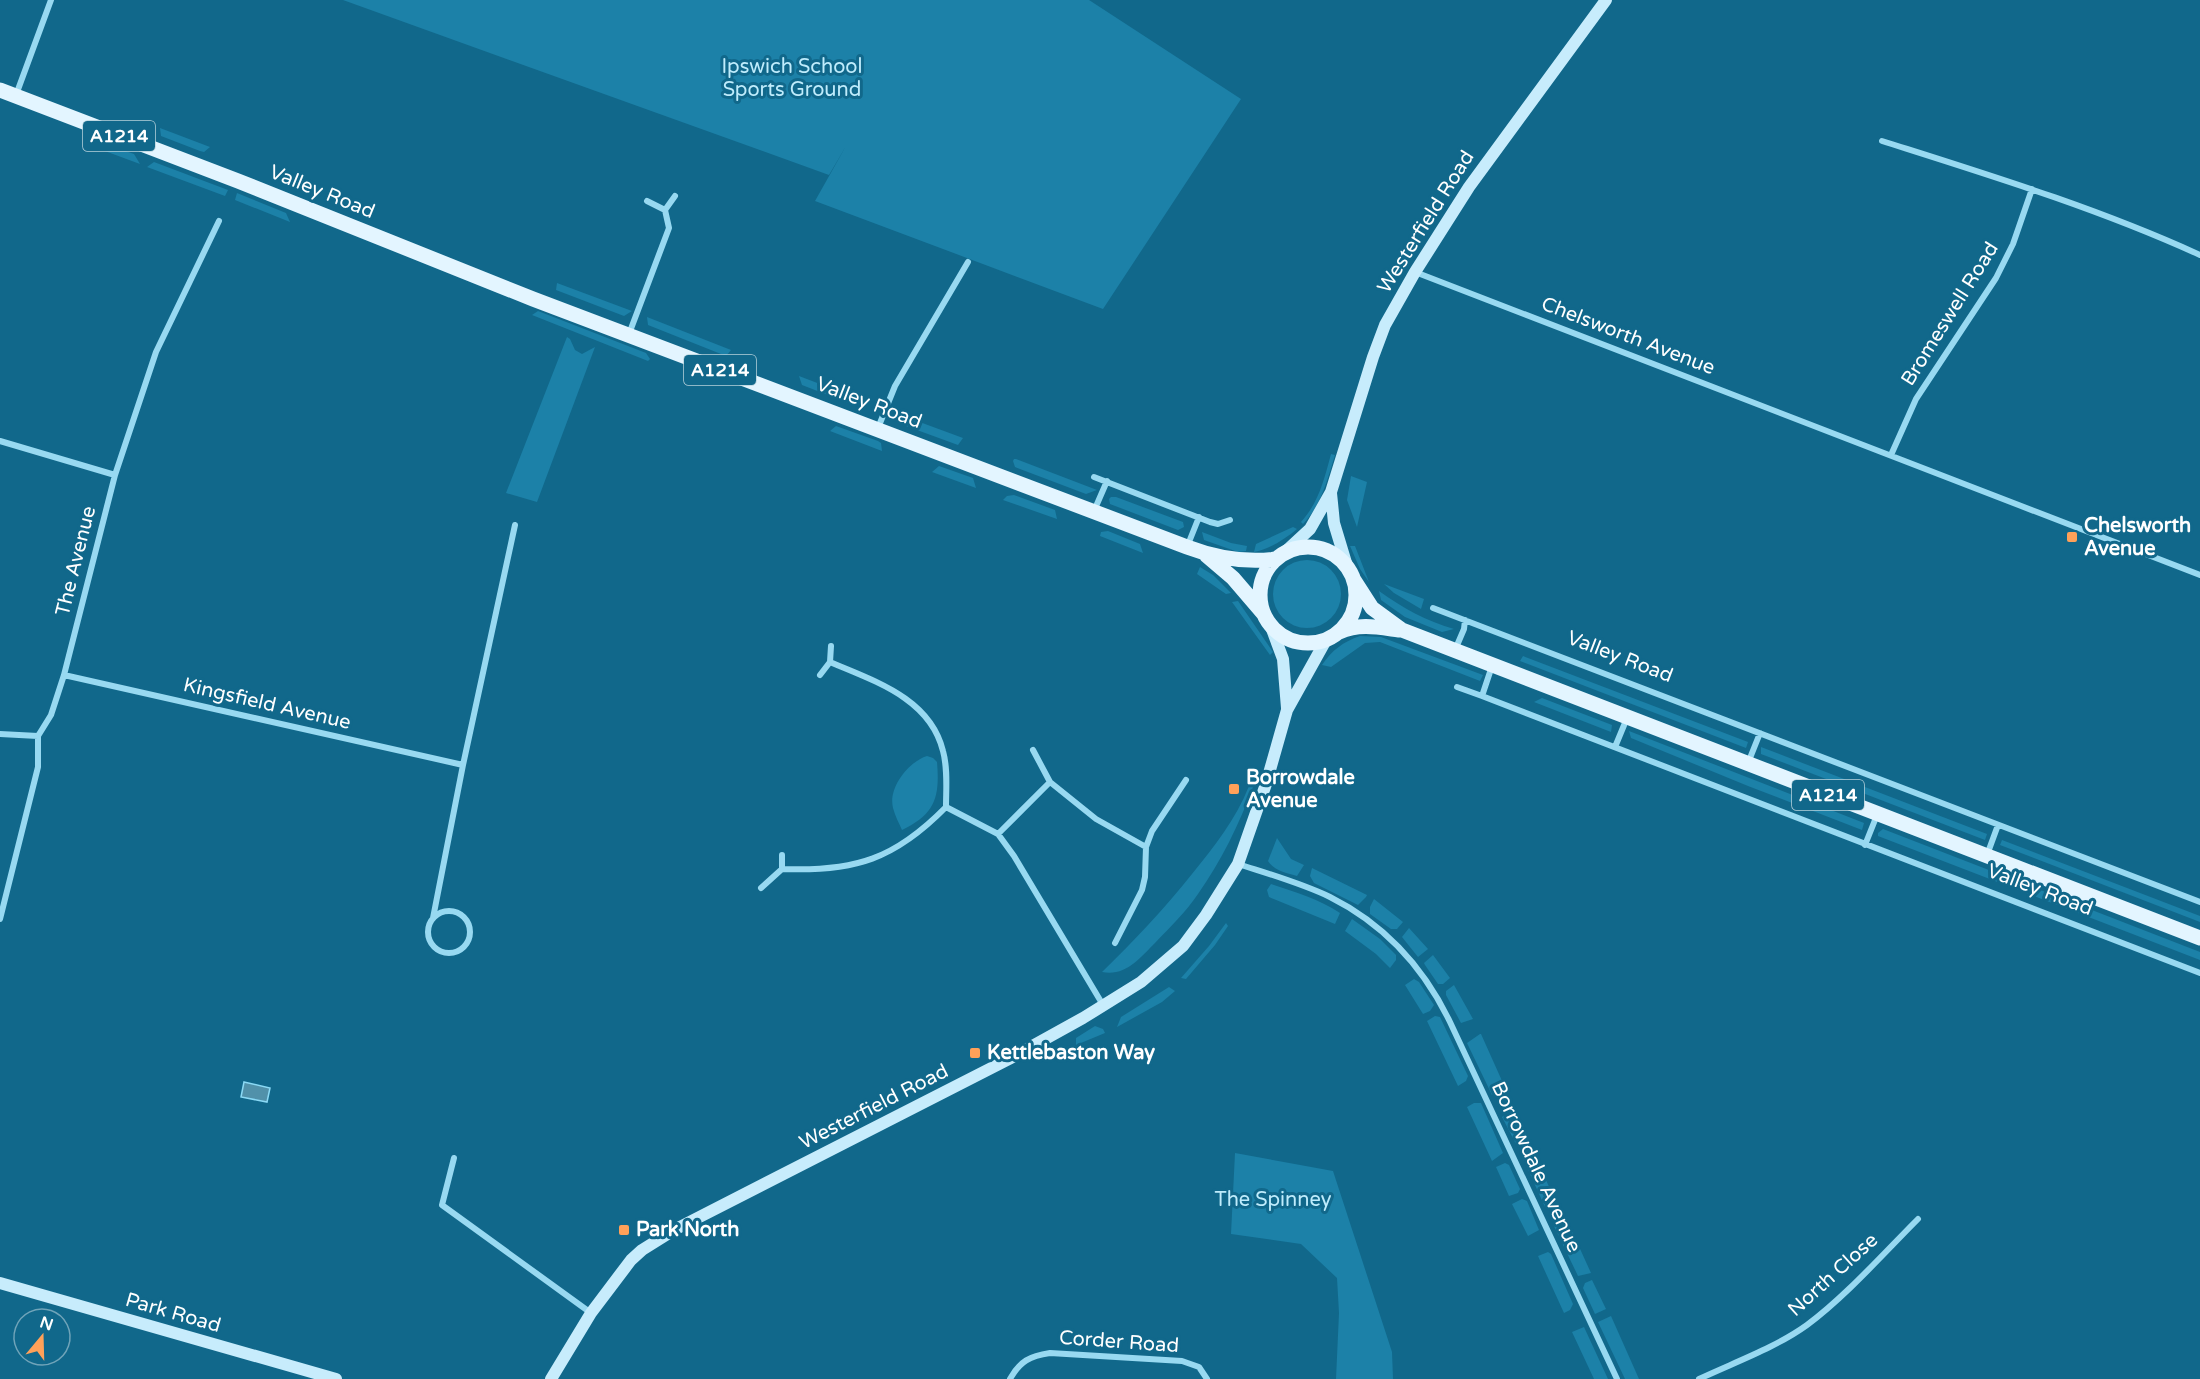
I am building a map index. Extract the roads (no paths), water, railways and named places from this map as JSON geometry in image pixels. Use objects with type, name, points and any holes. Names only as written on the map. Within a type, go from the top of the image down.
[{"type":"main road","name":"Westerfield Road","points":[[1280,556],[1310,529],[1331,492],[1385,325],[1415,272],[1468,187],[1606,0]]},
{"type":"main road","name":"Valley Road","points":[[0,90],[628,335],[878,428],[1204,554],[1247,561],[1280,556]]},
{"type":"main road","name":"Westerfield Road","points":[[1331,492],[1335,530],[1347,566]]},
{"type":"main road","points":[[1297,548],[1318,548],[1337,556],[1347,566],[1354,580],[1357,596],[1354,612],[1333,636],[1310,643],[1295,641],[1281,634],[1267,619],[1261,599],[1261,585],[1267,570],[1280,556],[1297,548]]},
{"type":"main road","name":"Valley Road","points":[[1204,554],[1233,578],[1267,619]]},
{"type":"main road","name":"Valley Road","points":[[1354,580],[1372,608],[1402,630]]},
{"type":"main road","name":"Westerfield Road","points":[[1267,619],[1283,659],[1287,710]]},
{"type":"main road","name":"Valley Road","points":[[1333,636],[1352,627],[1366,625],[1402,630],[2200,938]]},
{"type":"main road","name":"Westerfield Road","points":[[550,1379],[591,1313],[630,1260],[653,1242],[1009,1059],[1104,1006],[1141,982],[1183,946],[1206,915],[1238,864],[1266,784],[1287,710],[1333,636]]},
{"type":"main road","name":"Park Road","points":[[0,1283],[336,1379]]},
{"type":"street","points":[[15,96],[51,0]]},
{"type":"street","points":[[1882,141],[2110,216],[2200,255]]},
{"type":"street","name":"Bromeswell Road","points":[[1892,455],[1916,399],[2000,271],[2013,244],[2032,189]]},
{"type":"street","points":[[628,335],[669,228],[665,210],[675,196]]},
{"type":"street","points":[[647,201],[665,210]]},
{"type":"street","name":"The Avenue","points":[[0,919],[38,767],[38,736],[48,722],[64,675],[115,475],[156,352],[219,221]]},
{"type":"street","points":[[878,428],[895,386],[968,262]]},
{"type":"street","name":"Chelsworth Avenue","points":[[1415,272],[2200,574]]},
{"type":"street","points":[[0,441],[115,475]]},
{"type":"street","points":[[1094,477],[1199,518],[1218,524],[1230,520]]},
{"type":"street","points":[[1094,512],[1107,482]]},
{"type":"street","points":[[1186,547],[1199,518]]},
{"type":"street","points":[[434,918],[445,911],[459,913],[464,917],[468,922],[470,935],[463,947],[451,952],[437,949],[429,938],[430,924],[434,918],[463,765],[515,525]]},
{"type":"street","name":"Valley Road","points":[[1433,608],[2200,902]]},
{"type":"street","points":[[1455,651],[1464,629],[1465,620]]},
{"type":"street","points":[[820,675],[830,662],[831,646]]},
{"type":"street","points":[[761,888],[782,869],[831,868],[871,860],[903,845],[946,807],[944,754],[934,729],[924,716],[904,696],[830,662]]},
{"type":"street","points":[[1482,696],[1492,665]]},
{"type":"street","name":"Kingsfield Avenue","points":[[64,675],[463,765]]},
{"type":"street","name":"Valley Road","points":[[1457,687],[2200,973]]},
{"type":"street","points":[[1615,747],[1627,717]]},
{"type":"street","points":[[1748,764],[1760,733]]},
{"type":"street","points":[[0,734],[38,736]]},
{"type":"street","points":[[1034,750],[1050,782],[1096,819],[1146,847]]},
{"type":"street","points":[[1115,943],[1142,890],[1146,847],[1152,831],[1186,780]]},
{"type":"street","points":[[998,834],[1050,782]]},
{"type":"street","points":[[946,807],[998,834],[1014,856],[1104,1006]]},
{"type":"street","points":[[1865,845],[1877,813]]},
{"type":"street","name":"Valley Road","points":[[1987,856],[1998,825]]},
{"type":"street","points":[[782,855],[782,869]]},
{"type":"street","name":"Borrowdale Avenue","points":[[1238,864],[1330,897],[1354,911],[1391,939],[1426,979],[1440,1001],[1617,1379]]},
{"type":"street","points":[[454,1158],[442,1205],[591,1313]]},
{"type":"street","name":"North Close","points":[[1699,1379],[1778,1342],[1808,1324],[1918,1219]]},
{"type":"street","name":"Corder Road","points":[[1010,1379],[1024,1360],[1033,1355],[1050,1353],[1182,1361],[1198,1367],[1207,1379]]},
{"type":"place","name":"Chelsworth Avenue","points":[[2072,537]]},
{"type":"place","name":"Borrowdale Avenue","points":[[1234,789]]},
{"type":"place","name":"Kettlebaston Way","points":[[975,1053]]},
{"type":"place","name":"Park North","points":[[624,1230]]},
{"type":"park label","name":"Ipswich School Sports Ground","points":[[792,78]]},
{"type":"park label","name":"The Spinney","points":[[1273,1200]]}]
